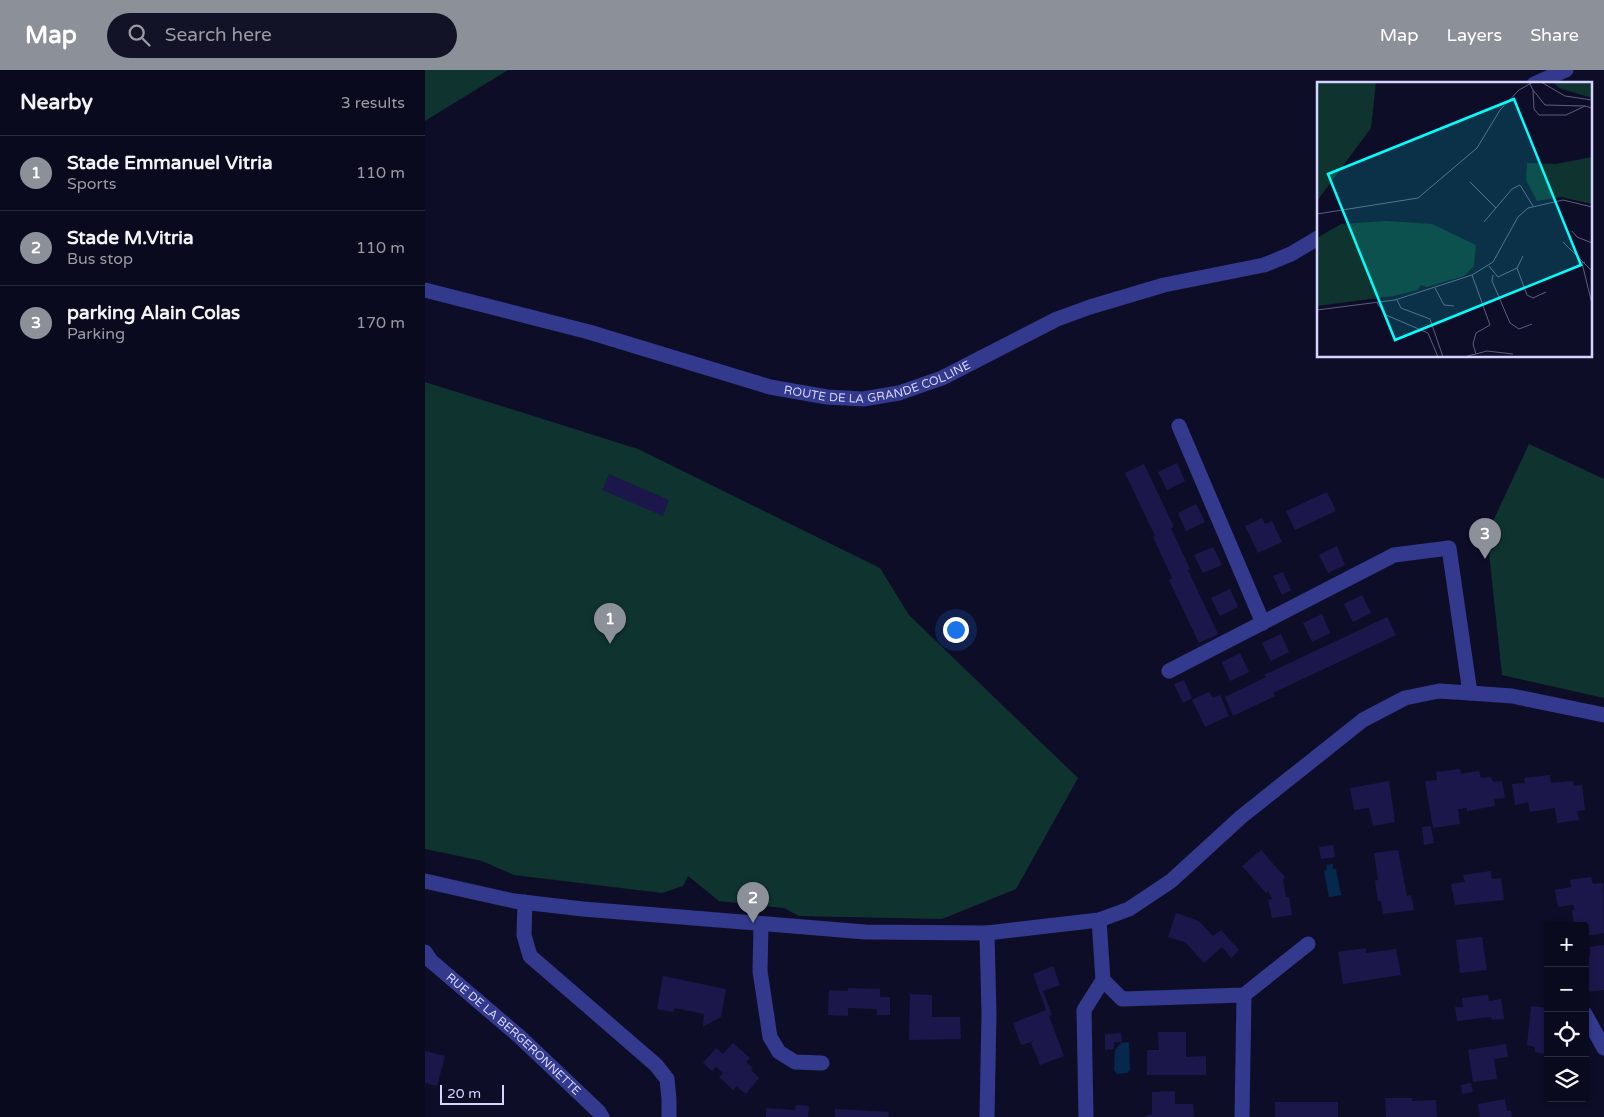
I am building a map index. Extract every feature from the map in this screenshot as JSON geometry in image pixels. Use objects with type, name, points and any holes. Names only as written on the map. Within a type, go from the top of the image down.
[{"type":"street","points":[[1539,82],[1566,70]]},
{"type":"street","name":"ROUTE DE LA GRANDE COLLINE","points":[[425,290],[589,332],[770,387],[827,397],[863,399],[899,393],[942,378],[1057,320],[1164,284],[1246,270],[1264,265],[1291,254],[1317,239]]},
{"type":"street","points":[[1179,426],[1263,623]]},
{"type":"street","points":[[1169,671],[1394,555],[1449,548],[1469,693]]},
{"type":"street","points":[[425,881],[525,902],[583,909],[865,932],[987,933],[1099,920],[1129,909],[1171,881],[1241,817],[1363,720],[1405,698],[1439,691],[1512,696],[1604,715]]},
{"type":"street","points":[[525,902],[524,935],[530,956],[656,1065],[667,1079],[669,1117]]},
{"type":"street","points":[[1086,1117],[1084,1010],[1103,980],[1099,920]]},
{"type":"street","points":[[761,924],[760,971],[770,1037],[779,1052],[795,1062],[822,1064]]},
{"type":"street","points":[[987,933],[989,1014],[988,1111]]},
{"type":"street","points":[[1103,980],[1122,999],[1245,995],[1308,944]]},
{"type":"street","name":"RUE DE LA BERGERONNETTE","points":[[425,952],[431,961],[520,1037],[602,1117]]},
{"type":"street","points":[[1241,1117],[1245,995]]},
{"type":"street","points":[[1589,1021],[1604,1048]]},
{"type":"green space","points":[[425,70],[508,70],[425,121]]},
{"type":"green space","points":[[425,382],[638,449],[880,568],[909,615],[1078,778],[1016,889],[942,919],[799,916],[784,908],[719,901],[688,876],[683,886],[662,893],[514,875],[482,861],[425,849]]},
{"type":"green space","points":[[1529,444],[1604,479],[1604,698],[1502,675],[1487,534]]},
{"type":"water","points":[[1333,864],[1333,869],[1336,869],[1341,895],[1329,897],[1324,871],[1327,870],[1326,865]]},
{"type":"water","points":[[1128,1042],[1130,1070],[1127,1073],[1117,1074],[1114,1070],[1115,1050],[1121,1043]]},
{"type":"building","points":[[1177,463],[1185,481],[1167,490],[1158,472]]},
{"type":"building","points":[[1144,464],[1174,527],[1171,528],[1190,569],[1188,570],[1218,634],[1199,643],[1169,580],[1172,578],[1153,537],[1155,536],[1125,473]]},
{"type":"building","points":[[609,474],[669,500],[663,516],[602,490]]},
{"type":"building","points":[[1327,492],[1336,511],[1295,530],[1286,511]]},
{"type":"building","points":[[1196,504],[1205,522],[1186,531],[1178,513]]},
{"type":"building","points":[[1262,518],[1265,524],[1272,521],[1282,542],[1258,553],[1245,526]]},
{"type":"building","points":[[1337,546],[1345,565],[1328,573],[1319,555]]},
{"type":"building","points":[[1213,547],[1222,565],[1203,573],[1194,555]]},
{"type":"building","points":[[1283,572],[1291,590],[1282,595],[1273,576]]},
{"type":"building","points":[[1230,589],[1238,607],[1220,616],[1211,598]]},
{"type":"building","points":[[1362,595],[1371,613],[1353,622],[1344,604]]},
{"type":"building","points":[[1322,614],[1330,633],[1312,642],[1303,623]]},
{"type":"building","points":[[1387,617],[1396,635],[1273,693],[1275,696],[1233,716],[1225,697],[1266,677],[1264,675]]},
{"type":"building","points":[[1281,634],[1289,652],[1271,661],[1262,643]]},
{"type":"building","points":[[1240,653],[1249,672],[1230,681],[1222,662]]},
{"type":"building","points":[[1184,680],[1192,698],[1183,703],[1174,684]]},
{"type":"building","points":[[1209,692],[1213,698],[1220,695],[1229,716],[1205,727],[1192,700]]},
{"type":"building","points":[[1460,769],[1461,774],[1479,771],[1481,778],[1491,777],[1493,782],[1502,781],[1505,798],[1494,799],[1495,806],[1467,811],[1467,808],[1458,809],[1460,824],[1433,828],[1425,781],[1437,780],[1436,772]]},
{"type":"building","points":[[1550,775],[1551,783],[1573,781],[1574,786],[1582,785],[1585,810],[1577,811],[1579,820],[1557,823],[1555,808],[1530,812],[1528,802],[1515,805],[1512,784],[1525,783],[1524,778]]},
{"type":"building","points":[[1389,781],[1395,822],[1373,826],[1369,808],[1354,810],[1350,788]]},
{"type":"building","points":[[1431,826],[1434,843],[1424,845],[1422,827]]},
{"type":"building","points":[[1333,845],[1335,857],[1321,859],[1319,847]]},
{"type":"building","points":[[1261,850],[1285,877],[1283,879],[1286,897],[1289,897],[1292,915],[1272,918],[1268,900],[1272,899],[1268,891],[1266,893],[1242,866]]},
{"type":"building","points":[[1398,850],[1407,896],[1411,895],[1414,910],[1383,914],[1381,901],[1378,901],[1375,881],[1378,880],[1374,853]]},
{"type":"building","points":[[1491,871],[1492,879],[1501,878],[1504,900],[1455,905],[1451,884],[1465,882],[1463,875]]},
{"type":"building","points":[[1591,877],[1593,884],[1603,883],[1604,933],[1589,935],[1589,922],[1574,922],[1572,910],[1575,910],[1573,905],[1558,907],[1555,890],[1571,887],[1570,880]]},
{"type":"building","points":[[1176,913],[1199,921],[1213,936],[1221,930],[1239,950],[1231,958],[1222,947],[1204,963],[1185,942],[1168,937]]},
{"type":"building","points":[[1482,937],[1487,970],[1460,973],[1456,940]]},
{"type":"building","points":[[1604,945],[1604,990],[1589,992],[1590,947]]},
{"type":"building","points":[[1366,948],[1366,953],[1396,949],[1401,975],[1343,984],[1338,952]]},
{"type":"building","points":[[1053,966],[1060,985],[1043,991],[1052,1015],[1049,1016],[1064,1056],[1040,1065],[1031,1043],[1034,1041],[1021,1045],[1013,1023],[1046,1010],[1033,974]]},
{"type":"building","points":[[663,976],[726,989],[721,1017],[703,1027],[704,1014],[675,1008],[673,1012],[657,1009]]},
{"type":"building","points":[[848,988],[880,989],[880,997],[890,997],[890,1015],[877,1015],[877,1009],[848,1008],[848,1016],[828,1015],[829,990],[848,991]]},
{"type":"building","points":[[910,994],[932,995],[932,1017],[960,1017],[961,1039],[909,1040]]},
{"type":"building","points":[[1488,995],[1489,1001],[1501,999],[1504,1019],[1492,1020],[1491,1017],[1457,1021],[1455,1007],[1463,1007],[1462,998]]},
{"type":"building","points":[[1531,1007],[1544,1007],[1544,1054],[1535,1052],[1535,1047],[1527,1045]]},
{"type":"building","points":[[1158,1032],[1186,1032],[1186,1057],[1206,1056],[1206,1075],[1147,1075],[1147,1050],[1159,1050]]},
{"type":"building","points":[[1121,1033],[1122,1042],[1114,1042],[1114,1049],[1105,1050],[1105,1034]]},
{"type":"building","points":[[733,1043],[750,1058],[746,1062],[753,1068],[751,1070],[759,1078],[746,1094],[736,1086],[733,1090],[719,1077],[723,1073],[716,1067],[712,1071],[703,1063],[716,1048],[723,1054]]},
{"type":"building","points":[[1506,1044],[1508,1057],[1494,1059],[1497,1079],[1473,1082],[1468,1050]]},
{"type":"building","points":[[425,1051],[445,1056],[437,1086],[425,1083]]},
{"type":"building","points":[[1471,1083],[1473,1092],[1462,1094],[1461,1085]]},
{"type":"building","points":[[1175,1091],[1175,1104],[1193,1104],[1194,1117],[1144,1117],[1152,1114],[1152,1092]]},
{"type":"building","points":[[1385,1098],[1412,1098],[1412,1101],[1436,1100],[1437,1117],[1386,1117]]},
{"type":"building","points":[[1505,1099],[1507,1111],[1511,1111],[1512,1117],[1480,1117],[1478,1104]]},
{"type":"building","points":[[1275,1102],[1338,1102],[1338,1117],[1275,1117]]},
{"type":"building","points":[[796,1105],[809,1106],[808,1117],[766,1117],[766,1108],[795,1110]]},
{"type":"building","points":[[835,1109],[889,1112],[888,1117],[835,1117]]},
{"type":"place","name":"parking Alain Colas","points":[[1485,559]]},
{"type":"place","name":"Stade Emmanuel Vitria","points":[[610,644]]},
{"type":"place","name":"Stade M.Vitria","points":[[753,923]]}]
